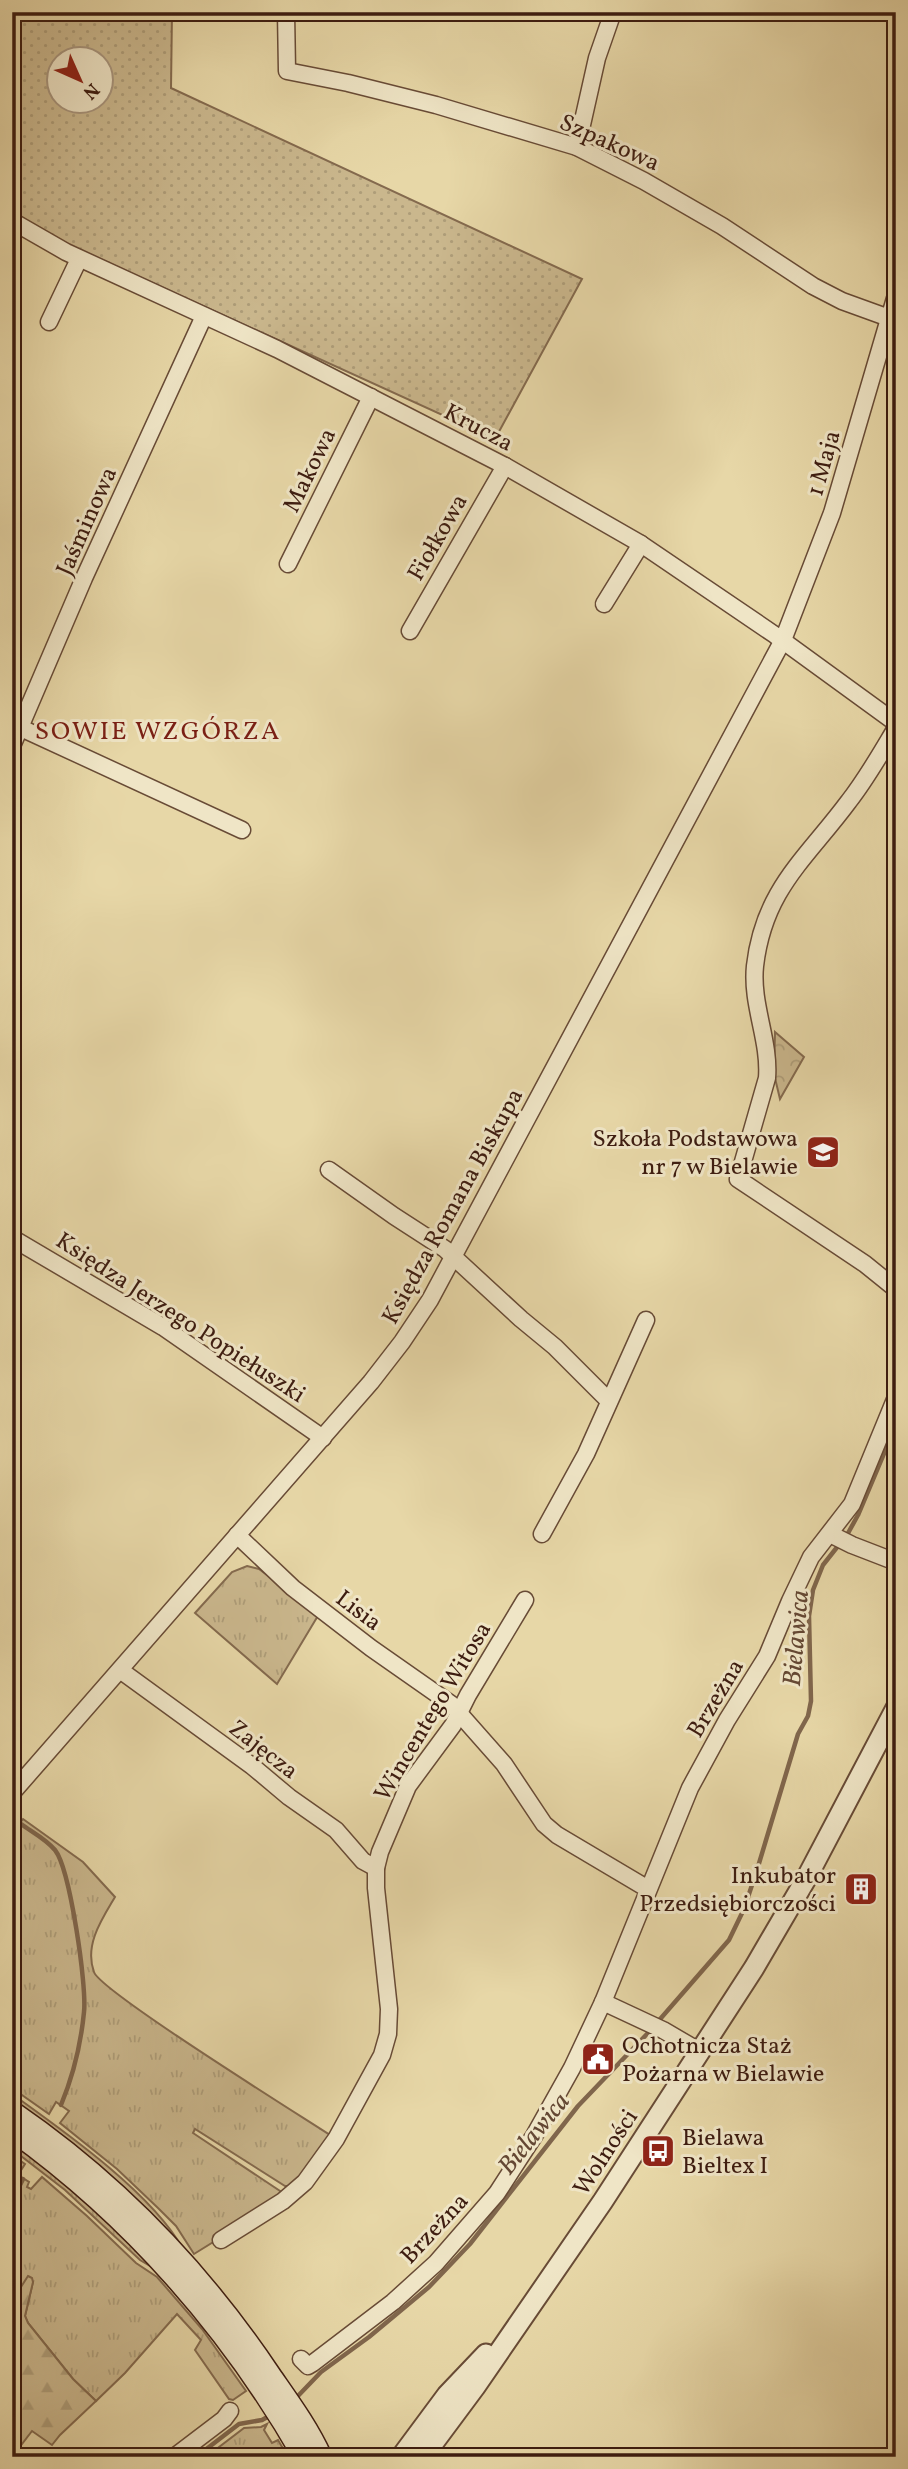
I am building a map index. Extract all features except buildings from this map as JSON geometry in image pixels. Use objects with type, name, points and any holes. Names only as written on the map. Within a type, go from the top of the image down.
[{"type":"main road","points":[[12,2112],[90,2172],[157,2235],[218,2303],[289,2417],[317,2453]]},
{"type":"main road","points":[[12,2130],[65,2171],[146,2245],[275,2395]]},
{"type":"street","name":"Szpakowa","points":[[286,12],[287,71],[436,105],[577,147],[644,181],[722,226],[813,286],[842,301],[876,315],[893,306]]},
{"type":"street","points":[[577,147],[597,58],[613,12]]},
{"type":"street","name":"Krucza","points":[[12,221],[79,258],[277,349],[505,466],[641,544],[783,640],[896,723]]},
{"type":"street","points":[[49,322],[79,258]]},
{"type":"street","name":"1 Maja","points":[[783,640],[832,513],[893,306]]},
{"type":"street","name":"Jaśminowa","points":[[12,746],[84,579],[204,316]]},
{"type":"street","name":"Makowa","points":[[288,564],[371,397]]},
{"type":"street","name":"Fiołkowa","points":[[410,631],[505,466]]},
{"type":"street","points":[[604,604],[641,544]]},
{"type":"street","name":"Księdza Romana Biskupa","points":[[15,1785],[120,1670],[323,1438],[402,1342],[453,1256],[783,640]]},
{"type":"street","points":[[20,728],[242,830]]},
{"type":"street","points":[[896,728],[862,783],[787,877],[771,907],[760,941],[754,995],[769,1061],[767,1078],[738,1179],[866,1264],[896,1289]]},
{"type":"street","points":[[329,1170],[453,1256],[521,1320],[555,1347],[609,1401]]},
{"type":"street","name":"Księdza Jerzego Popiełuszki","points":[[12,1238],[163,1327],[323,1438]]},
{"type":"street","points":[[542,1534],[586,1454],[646,1320]]},
{"type":"street","name":"Brzeżna","points":[[301,2358],[308,2365],[313,2364],[393,2302],[430,2269],[497,2193],[534,2136],[572,2068],[603,2002],[690,1788],[727,1720],[767,1656],[789,1601],[811,1557],[852,1504],[896,1397]]},
{"type":"street","points":[[830,1534],[896,1562]]},
{"type":"street","name":"Lisia","points":[[237,1535],[293,1588],[460,1713]]},
{"type":"street","name":"Wincentego Witosa","points":[[222,2239],[283,2201],[305,2182],[336,2139],[382,2055],[388,2034],[389,2009],[376,1868],[385,1837],[408,1786],[453,1726],[525,1600]]},
{"type":"street","name":"Zajęcza","points":[[120,1670],[336,1830],[363,1861],[376,1868]]},
{"type":"street","name":"Wolności","points":[[415,2453],[475,2387],[603,2201],[754,1968],[801,1889],[896,1708]]},
{"type":"street","points":[[460,1713],[504,1764],[544,1824],[557,1835],[649,1889]]},
{"type":"street","points":[[603,2002],[656,2026],[699,2051]]},
{"type":"street","name":"Wolności","points":[[415,2453],[447,2395],[515,2326]]},
{"type":"street","points":[[174,2457],[224,2419],[230,2411]]},
{"type":"green space","points":[[12,12],[172,12],[171,88],[582,279],[495,439],[65,243],[12,212]]},
{"type":"green space","points":[[775,1032],[804,1057],[780,1099],[774,1074]]},
{"type":"green space","points":[[247,1566],[259,1569],[319,1614],[277,1684],[195,1613],[232,1572]]},
{"type":"green space","points":[[23,1819],[83,1862],[115,1897],[96,1933],[91,1952],[94,1972],[105,1984],[164,2027],[333,2137],[294,2186],[285,2186],[195,2129],[193,2133],[283,2193],[273,2205],[194,2254],[176,2226],[158,2208],[117,2169],[60,2123],[69,2111],[56,2102],[49,2114],[12,2088],[12,1826],[16,1828]]},
{"type":"green space","points":[[12,2094],[81,2145],[129,2185],[151,2206],[183,2249],[12,2102]]},
{"type":"green space","points":[[12,2140],[61,2178],[160,2272],[140,2260],[65,2190],[12,2149]]},
{"type":"green space","points":[[12,2155],[25,2164],[18,2175],[29,2182],[27,2187],[31,2189],[42,2177],[136,2263],[157,2277],[202,2329],[246,2391],[233,2400],[229,2399],[195,2350],[201,2340],[177,2314],[125,2373],[96,2401],[73,2379],[25,2316],[33,2282],[21,2287],[12,2314]]},
{"type":"green space","points":[[28,2276],[33,2282],[25,2316],[28,2323],[73,2379],[96,2401],[52,2445],[32,2431],[12,2457],[12,2314],[21,2287]]},
{"type":"green space","points":[[267,2424],[264,2430],[272,2443],[278,2440],[288,2457],[206,2457],[244,2428]]},
{"type":"waterway","name":"Bielawica","points":[[847,1535],[896,1425]]},
{"type":"waterway","name":"Bielawica","points":[[296,2398],[321,2372],[369,2337],[429,2287],[470,2244],[578,2106],[648,2033],[729,1940],[744,1909],[798,1734],[808,1716],[811,1701],[809,1616],[813,1590],[823,1565],[838,1546]]},
{"type":"waterway","points":[[21,1824],[51,1846],[61,1861],[72,1903],[80,1954],[84,1998],[83,2024],[73,2071],[61,2105]]},
{"type":"waterway","points":[[12,2201],[23,2179]]},
{"type":"waterway","name":"Bielawica","points":[[196,2457],[239,2424],[262,2420],[271,2415]]},
{"type":"place","name":"Szkoła Podstawowa nr 7 w Bielawie","points":[[823,1152]]},
{"type":"place","name":"Inkubator Przedsiębiorczości","points":[[861,1889]]},
{"type":"place","name":"Ochotnicza Staż Pożarna w Bielawie","points":[[598,2059]]},
{"type":"place","name":"Bielawa Bieltex I","points":[[658,2151]]},
{"type":"district","name":"SOWIE WZGÓRZA","points":[[158,730]]}]
